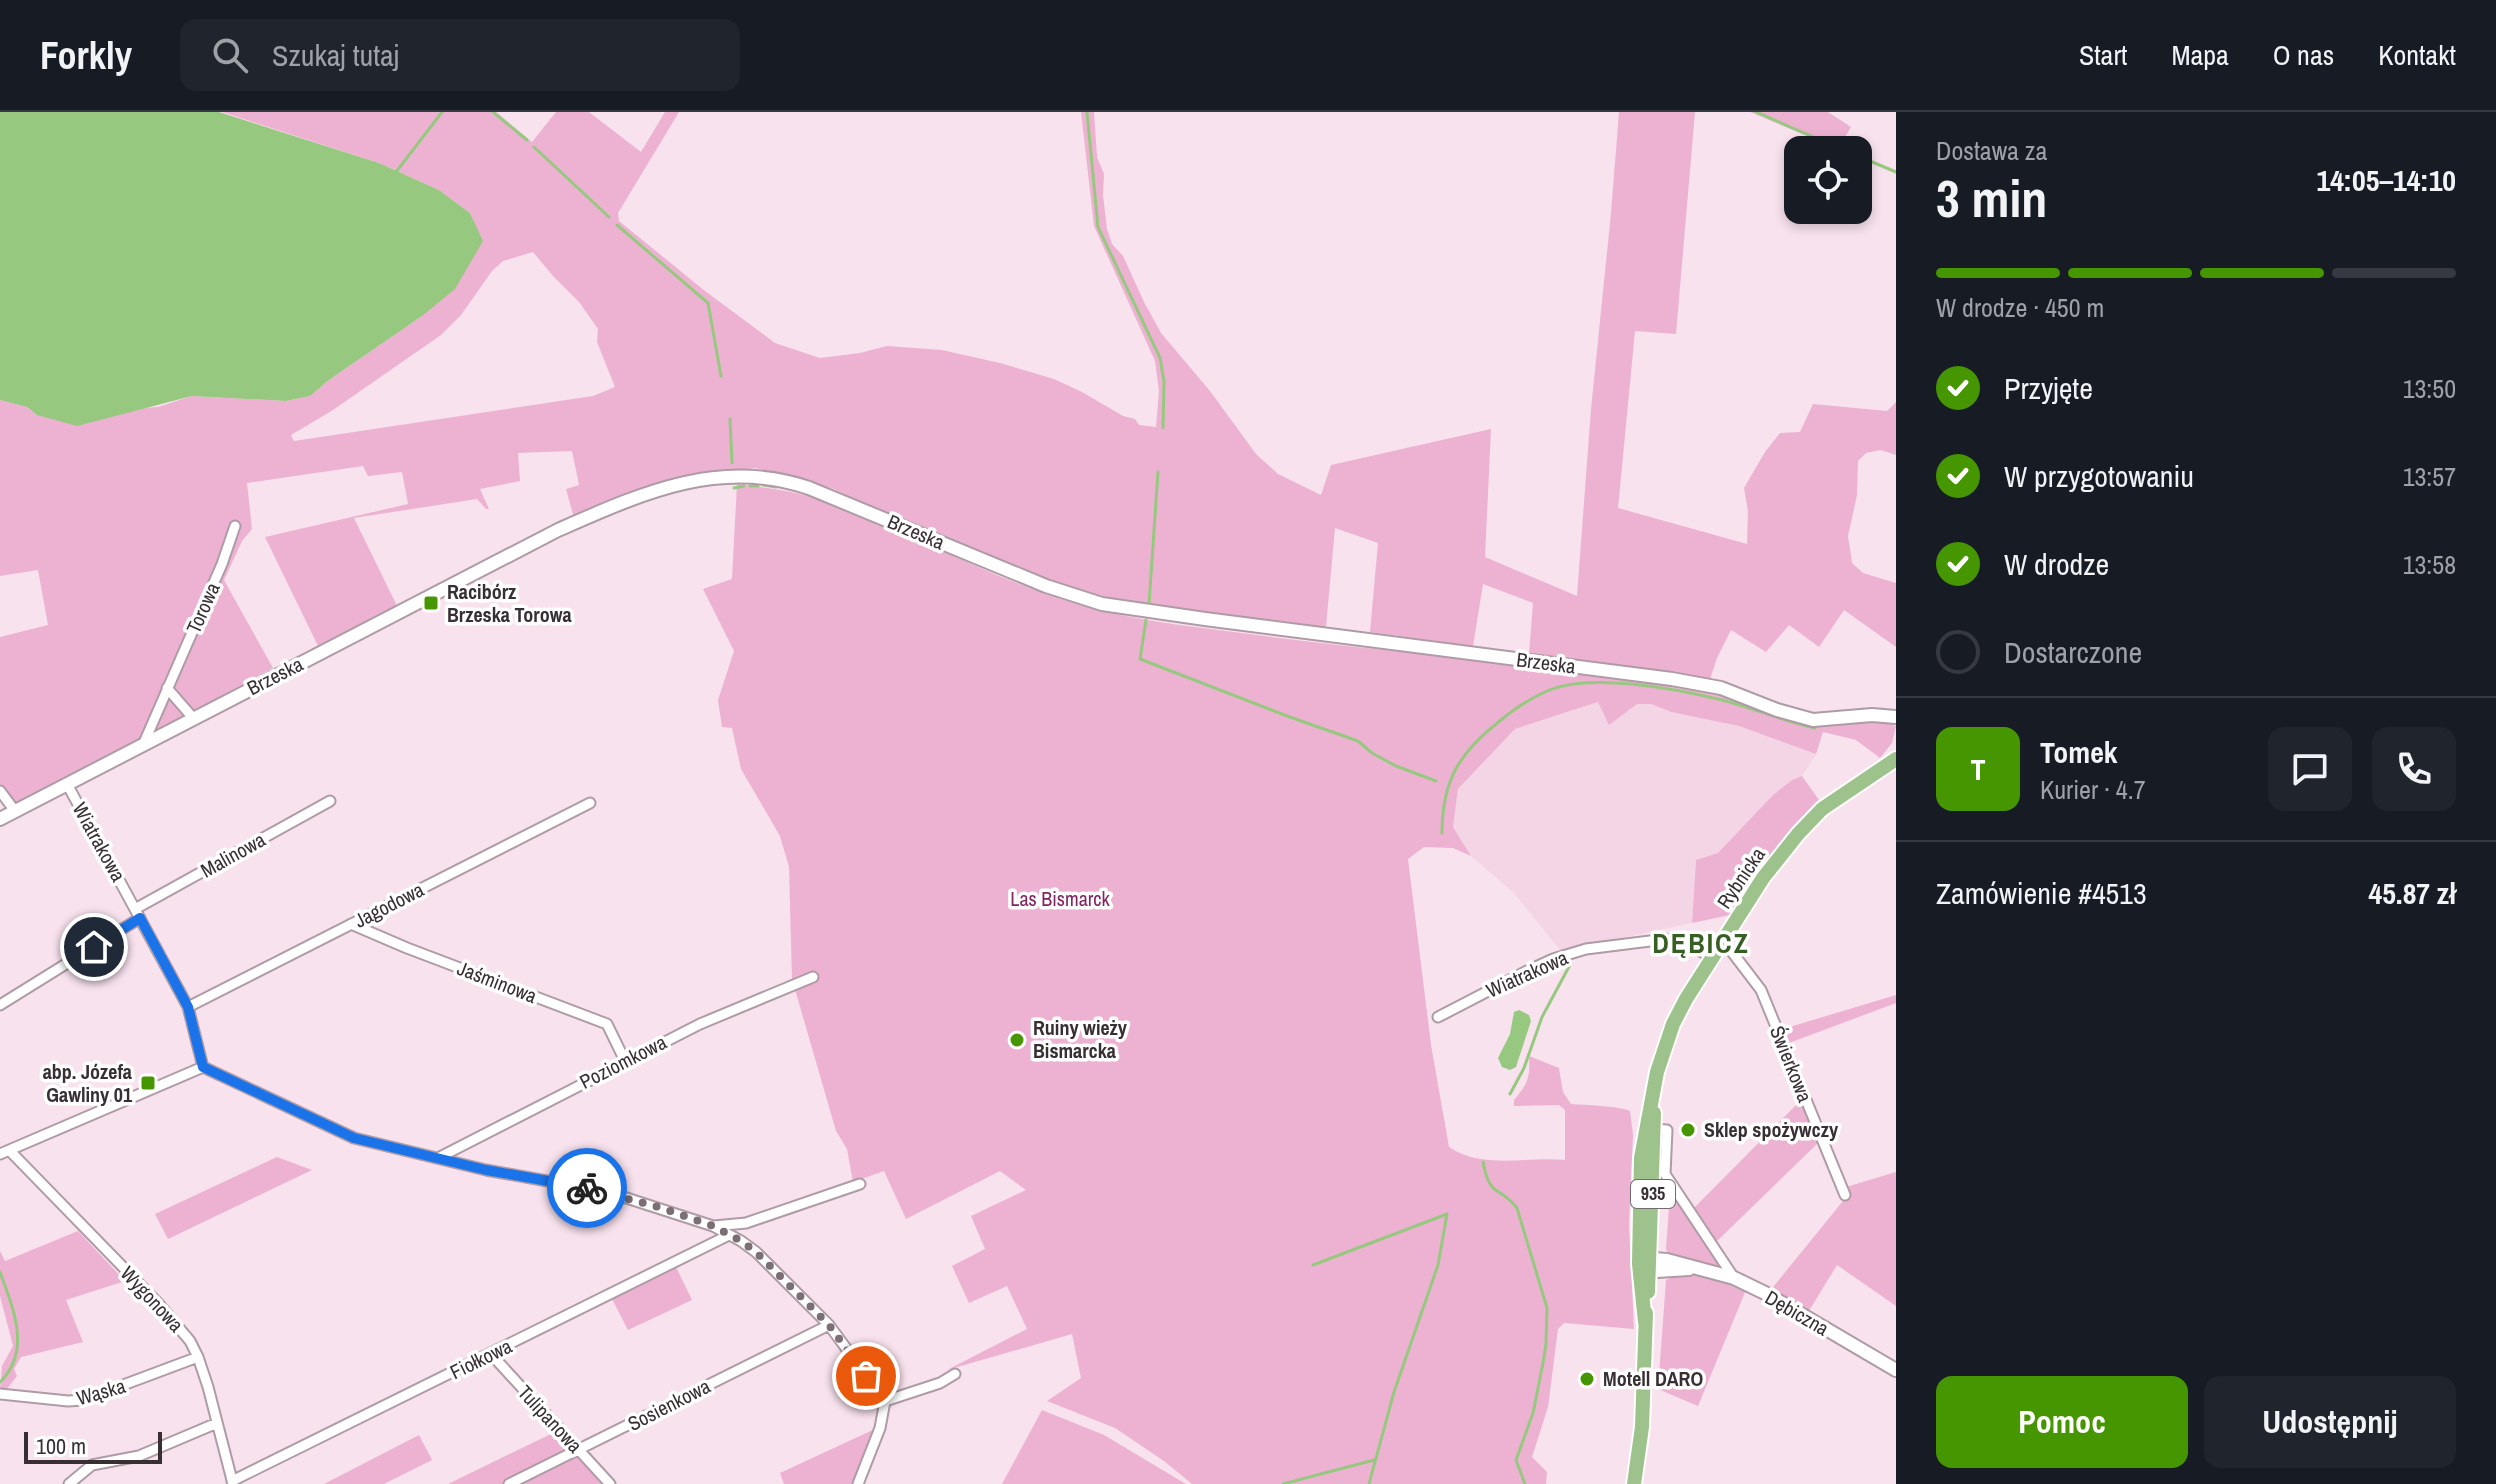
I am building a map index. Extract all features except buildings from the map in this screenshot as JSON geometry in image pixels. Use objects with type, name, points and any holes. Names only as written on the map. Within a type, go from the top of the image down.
[{"type":"main road","name":"Rybnicka","points":[[1634,1484],[1642,1427],[1647,1264],[1641,1168],[1650,1129],[1657,1072],[1667,1037],[1686,999],[1763,878],[1807,824],[1849,790],[1896,759]]},
{"type":"street","name":"Brzeska","points":[[0,819],[585,518],[667,487],[746,475],[773,478],[809,488],[1046,586],[1102,604],[1672,679],[1721,688],[1813,720],[1872,715],[1896,717]]},
{"type":"street","name":"Torowa","points":[[143,745],[222,564],[235,526]]},
{"type":"street","points":[[167,688],[194,719]]},
{"type":"street","points":[[1872,715],[1896,709]]},
{"type":"street","name":"Wiatrakowa","points":[[67,784],[188,1007],[203,1067]]},
{"type":"street","points":[[0,791],[15,811]]},
{"type":"street","name":"Malinowa","points":[[0,1005],[138,914],[330,801]]},
{"type":"street","name":"Jagodowa","points":[[188,1007],[590,803]]},
{"type":"street","name":"Jaśminowa","points":[[351,924],[607,1024],[625,1061]]},
{"type":"street","name":"Wiatrakowa","points":[[1438,1017],[1553,959],[1586,949],[1666,939],[1690,945],[1712,958]]},
{"type":"street","name":"Świerkowa","points":[[1722,943],[1761,990],[1845,1195]]},
{"type":"street","name":"Poziomkowa","points":[[438,1158],[700,1024],[813,977]]},
{"type":"street","points":[[4,1152],[203,1067],[354,1138],[501,1173],[608,1192],[713,1226],[756,1252],[829,1325],[885,1401],[880,1428],[858,1484]]},
{"type":"street","points":[[1650,1129],[1667,1130],[1665,1174],[1734,1278]]},
{"type":"street","name":"Wygonowa","points":[[4,1152],[176,1322],[190,1341],[198,1357],[232,1483]]},
{"type":"street","points":[[713,1226],[746,1223],[860,1184]]},
{"type":"street","points":[[741,1241],[746,1223]]},
{"type":"street","name":"Fiołkowa","points":[[232,1483],[729,1235]]},
{"type":"street","name":"Dębiczna","points":[[1647,1264],[1672,1271],[1692,1268],[1734,1278],[1896,1370]]},
{"type":"street","name":"Sosienkowa","points":[[509,1484],[829,1325]]},
{"type":"street","name":"Tulipanowa","points":[[491,1354],[610,1484]]},
{"type":"street","name":"Wąska","points":[[0,1394],[83,1400],[198,1357]]},
{"type":"street","points":[[885,1401],[940,1383],[955,1374]]},
{"type":"street","points":[[69,1484],[92,1465],[139,1456],[217,1423]]},
{"type":"shaded area","points":[[0,112],[219,112],[379,163],[439,190],[470,213],[483,241],[455,289],[310,396],[286,401],[192,396],[77,426],[0,400]]},
{"type":"shaded area","points":[[1599,702],[1609,724],[1637,704],[1651,704],[1671,712],[1739,726],[1816,754],[1802,776],[1773,795],[1718,854],[1696,860],[1692,923],[1561,951],[1513,892],[1471,856],[1453,827],[1458,789],[1515,729]]},
{"type":"shaded area","points":[[1519,1010],[1529,1015],[1531,1021],[1516,1067],[1510,1070],[1502,1067],[1498,1058],[1510,1034],[1514,1012]]},
{"type":"green space","points":[[222,112],[496,112],[532,142],[556,112],[589,112],[641,152],[665,112],[679,112],[618,213],[619,221],[775,343],[820,358],[887,346],[942,350],[1054,379],[1123,416],[1135,419],[1139,425],[1156,427],[1159,391],[1155,361],[1094,226],[1081,112],[1094,112],[1097,157],[1104,174],[1103,195],[1112,244],[1123,256],[1161,333],[1210,391],[1256,454],[1278,474],[1321,495],[1331,465],[1491,429],[1485,557],[1577,596],[1619,112],[1695,112],[1676,334],[1635,331],[1618,508],[1747,544],[1748,511],[1744,488],[1780,433],[1800,432],[1813,404],[1887,411],[1896,402],[1896,455],[1881,450],[1866,453],[1858,461],[1857,495],[1848,536],[1852,563],[1863,573],[1896,583],[1896,647],[1844,610],[1819,647],[1789,625],[1766,652],[1731,630],[1710,679],[1529,654],[1533,603],[1483,584],[1473,646],[1370,632],[1378,543],[1335,528],[1326,627],[1141,605],[1061,586],[899,521],[834,489],[755,468],[694,476],[574,518],[566,489],[579,485],[572,451],[518,453],[520,481],[480,489],[489,509],[477,499],[354,518],[397,606],[318,646],[265,537],[408,504],[402,472],[368,476],[363,466],[247,483],[252,529],[242,541],[224,580],[273,668],[19,805],[0,786],[0,637],[48,625],[38,570],[0,576],[0,400],[27,407],[37,415],[158,407],[192,396],[286,401],[310,396],[422,316],[482,241],[470,213],[439,190],[379,163]],"holes":[[[533,252],[579,302],[598,329],[597,342],[615,387],[593,396],[294,441],[291,435],[333,410],[441,335],[461,315],[492,271],[503,261]]]},
{"type":"green space","points":[[1750,112],[1828,112],[1851,127],[1846,136],[1807,136]]},
{"type":"green space","name":"Las Bismarck","points":[[737,484],[797,493],[831,503],[1040,592],[1112,613],[1215,630],[1658,683],[1726,695],[1774,716],[1807,724],[1872,721],[1896,726],[1892,743],[1880,758],[1856,740],[1823,732],[1816,754],[1739,726],[1671,712],[1651,704],[1637,704],[1609,725],[1598,702],[1515,729],[1458,789],[1453,827],[1471,856],[1453,848],[1424,847],[1408,859],[1431,1045],[1449,1147],[1462,1154],[1490,1160],[1565,1160],[1565,1110],[1559,1105],[1514,1106],[1514,1100],[1527,1080],[1529,1056],[1559,1068],[1563,1092],[1571,1104],[1630,1111],[1633,1135],[1629,1224],[1634,1329],[1564,1323],[1558,1329],[1548,1407],[1532,1457],[1547,1472],[1546,1484],[1192,1484],[1115,1428],[1047,1401],[1081,1378],[1072,1334],[947,1370],[1027,1329],[1007,1286],[969,1303],[952,1266],[985,1249],[971,1216],[1026,1190],[1000,1171],[906,1219],[884,1171],[853,1182],[847,1149],[836,1131],[792,979],[789,867],[780,836],[741,769],[732,728],[722,727],[718,700],[734,651],[703,589],[732,579]]},
{"type":"green space","points":[[1802,776],[1819,800],[1785,836],[1730,915],[1692,923],[1696,860],[1718,853],[1773,795]]},
{"type":"green space","points":[[1896,995],[1896,1003],[1789,1043],[1783,1029]]},
{"type":"green space","points":[[1801,1100],[1818,1143],[1714,1244],[1693,1209]]},
{"type":"green space","points":[[277,1157],[312,1170],[168,1239],[155,1214]]},
{"type":"green space","points":[[1896,1172],[1896,1306],[1837,1265],[1807,1314],[1769,1292],[1847,1196],[1846,1187]]},
{"type":"green space","points":[[1670,1193],[1688,1212],[1722,1267],[1709,1268],[1670,1258],[1666,1249]]},
{"type":"green space","points":[[78,1231],[125,1281],[66,1300],[83,1342],[21,1357],[14,1369],[17,1376],[6,1390],[0,1391],[2,1366],[13,1346],[0,1296],[0,1251],[5,1261]]},
{"type":"green space","points":[[676,1267],[692,1300],[628,1330],[612,1299]]},
{"type":"green space","points":[[1698,1274],[1746,1290],[1698,1406],[1658,1389],[1666,1280],[1670,1275]]},
{"type":"green space","points":[[1042,1410],[1104,1435],[1186,1484],[1002,1484]]},
{"type":"green space","points":[[877,1428],[856,1484],[784,1484],[780,1473]]},
{"type":"green space","points":[[557,1431],[571,1450],[502,1484],[448,1484]]},
{"type":"green space","points":[[419,1435],[432,1460],[384,1484],[324,1484]]},
{"type":"green space","points":[[578,1455],[601,1484],[518,1484]]},
{"type":"waterway","points":[[396,172],[442,112]]},
{"type":"waterway","points":[[493,112],[527,140]]},
{"type":"waterway","points":[[1087,112],[1098,227],[1160,358],[1164,381],[1163,428]]},
{"type":"waterway","points":[[1756,112],[1811,136]]},
{"type":"waterway","points":[[534,147],[609,217]]},
{"type":"waterway","points":[[1872,162],[1896,172]]},
{"type":"waterway","points":[[617,225],[708,303],[721,376]]},
{"type":"waterway","points":[[730,419],[732,463]]},
{"type":"waterway","points":[[1149,604],[1158,472]]},
{"type":"waterway","points":[[764,485],[776,487]]},
{"type":"waterway","points":[[734,488],[744,486]]},
{"type":"waterway","points":[[750,486],[758,486]]},
{"type":"waterway","points":[[1146,620],[1140,659],[1358,741],[1396,766],[1436,781]]},
{"type":"waterway","points":[[1442,833],[1449,785],[1471,747],[1520,706],[1565,685],[1633,684],[1682,691],[1815,728]]},
{"type":"waterway","points":[[1510,1094],[1524,1068],[1542,1017],[1571,963]]},
{"type":"waterway","points":[[1483,1162],[1492,1187],[1517,1208],[1547,1308],[1546,1344],[1533,1413],[1516,1460],[1525,1484]]},
{"type":"waterway","points":[[1313,1265],[1447,1214],[1438,1265],[1394,1392],[1369,1484]]},
{"type":"waterway","points":[[0,1272],[17,1329],[15,1357],[10,1370],[0,1382]]},
{"type":"waterway","points":[[1283,1484],[1374,1460]]},
{"type":"way so far","points":[[587,1188],[662,1208],[713,1226],[741,1241],[756,1252],[829,1325],[866,1376]]},
{"type":"place","name":"Racibórz Brzeska Torowa","points":[[431,603]]},
{"type":"place","name":"Ruiny wieży Bismarcka","points":[[1017,1040]]},
{"type":"place","name":"abp. Józefa Gawliny 01","points":[[148,1083]]},
{"type":"place","name":"Sklep spożywczy","points":[[1688,1130]]},
{"type":"place","name":"Motell DARO","points":[[1587,1379]]},
{"type":"district","name":"DĘBICZ","points":[[1701,943]]},
{"type":"route","points":[[94,947],[140,918],[188,1007],[203,1067],[354,1138],[486,1170],[587,1188]]}]
